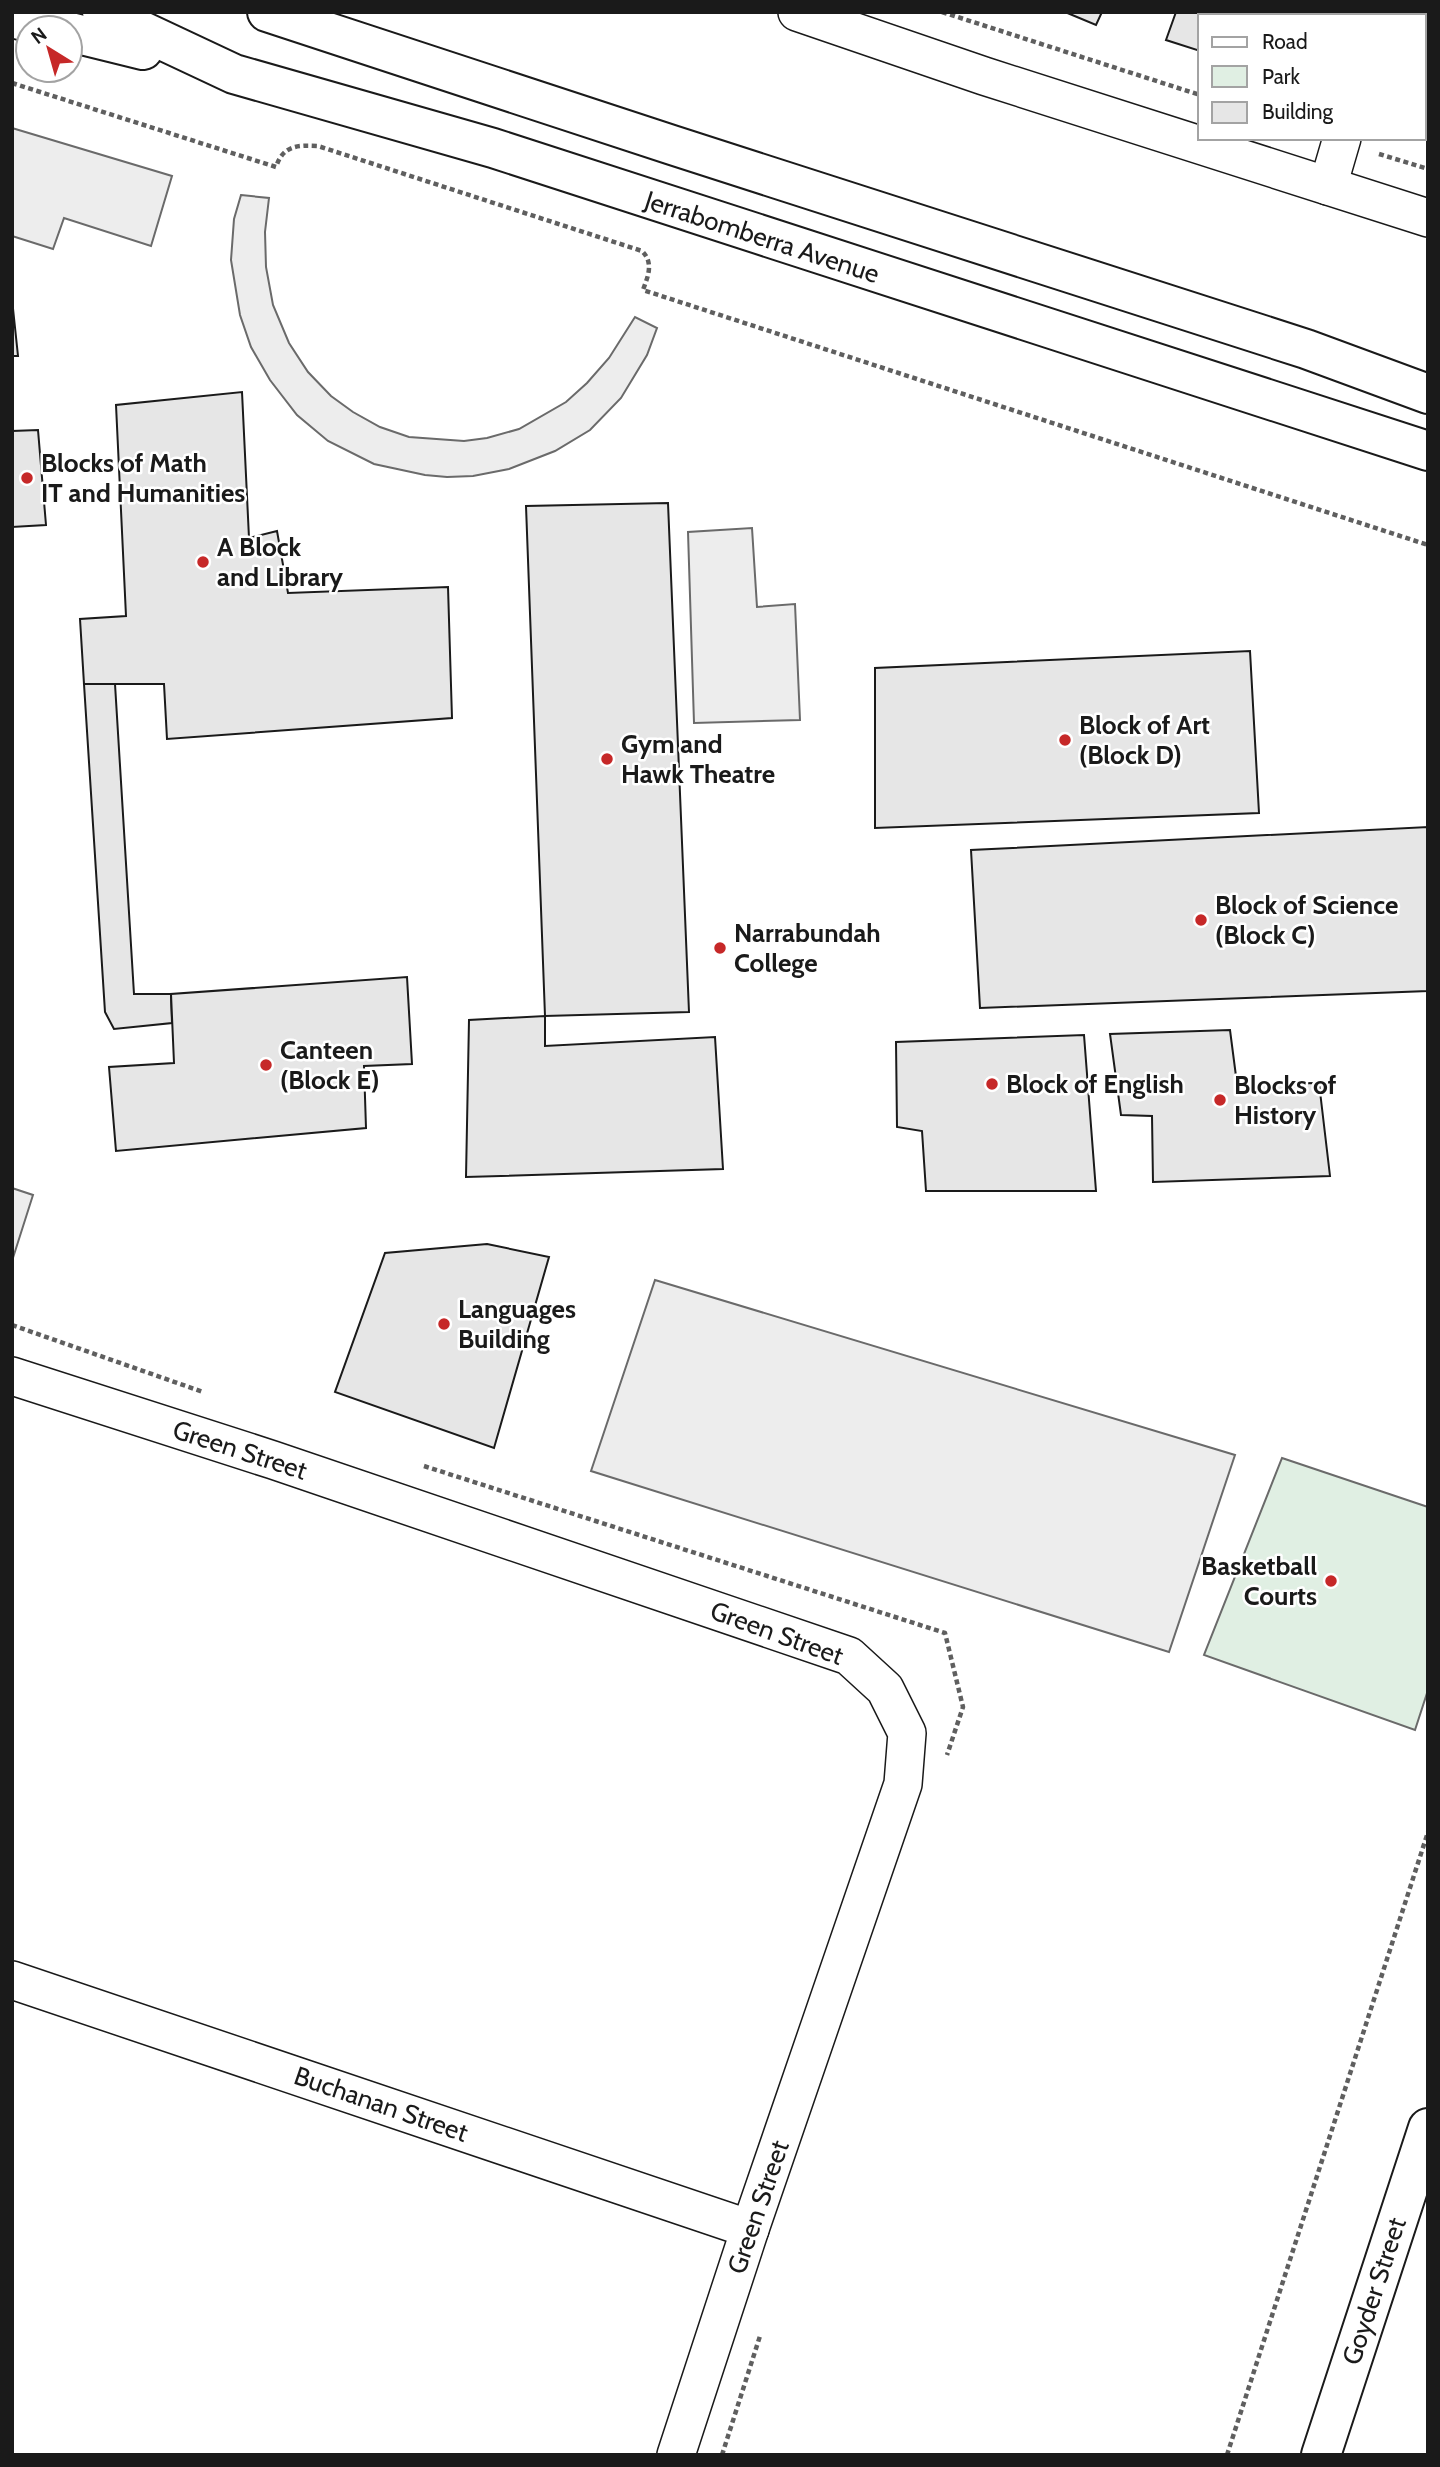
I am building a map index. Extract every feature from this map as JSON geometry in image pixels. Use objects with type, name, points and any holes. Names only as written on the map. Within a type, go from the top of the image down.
[{"type":"main road","name":"Jerrabomberra Avenue","points":[[102,12],[224,69],[493,148],[1428,451]]},
{"type":"main road","points":[[267,12],[1306,349],[1428,394]]},
{"type":"main road","points":[[84,35],[224,69]]},
{"type":"main road","points":[[672,145],[700,183],[704,202],[701,217]]},
{"type":"main road","name":"Goyder Street","points":[[1321,2455],[1428,2128]]},
{"type":"street","points":[[797,12],[984,76],[1428,218]]},
{"type":"street","points":[[1328,186],[1355,144]]},
{"type":"street","name":"Green Street","points":[[12,1376],[274,1460],[849,1656],[885,1689],[907,1733],[903,1784],[750,2229],[676,2455]]},
{"type":"street","name":"Buchanan Street","points":[[12,1980],[750,2229]]},
{"type":"path","points":[[942,12],[1198,94]]},
{"type":"path","points":[[12,83],[276,167],[285,150],[294,146],[318,146],[590,234],[642,251],[647,256],[649,268],[643,290],[693,304],[1428,545]]},
{"type":"path","points":[[1355,144],[1428,169]]},
{"type":"path","points":[[12,1325],[208,1394]]},
{"type":"path","points":[[417,1464],[945,1633],[963,1707],[946,1759]]},
{"type":"path","points":[[1227,2455],[1428,1832]]},
{"type":"path","points":[[722,2455],[764,2323]]},
{"type":"green space","name":"Basketball Courts","points":[[1282,1458],[1428,1507],[1428,1690],[1415,1730],[1204,1655]]},
{"type":"shaded area","points":[[12,128],[172,176],[151,246],[64,218],[53,249],[12,236]]},
{"type":"shaded area","points":[[241,195],[269,198],[265,232],[266,267],[273,305],[289,343],[308,372],[331,396],[353,412],[380,427],[409,437],[464,441],[519,429],[566,402],[587,383],[609,358],[635,317],[657,328],[647,355],[621,398],[590,430],[555,451],[509,469],[473,476],[425,475],[374,464],[328,441],[297,415],[270,380],[251,347],[240,315],[231,260],[234,219]]},
{"type":"shaded area","points":[[752,528],[757,607],[795,604],[800,720],[694,723],[688,532]]},
{"type":"shaded area","points":[[12,1188],[33,1195],[12,1261]]},
{"type":"shaded area","points":[[655,1280],[1235,1455],[1169,1652],[591,1471]]},
{"type":"building","points":[[1065,12],[1102,12],[1096,25]]},
{"type":"building","points":[[1176,12],[1281,12],[1198,14],[1198,50],[1166,40]]},
{"type":"building","points":[[12,299],[18,356],[12,356]]},
{"type":"building","name":"A Block and Library","points":[[242,392],[249,538],[277,531],[288,593],[448,587],[452,718],[167,739],[164,684],[84,684],[80,619],[126,616],[116,405]]},
{"type":"building","name":"Blocks of Math IT and Humanities","points":[[38,430],[46,525],[12,527],[12,431]]},
{"type":"building","name":"Gym and Hawk Theatre","points":[[668,503],[689,1012],[545,1016],[526,506]]},
{"type":"building","name":"Block of Art (Block D)","points":[[1250,651],[1259,813],[875,828],[875,668]]},
{"type":"building","points":[[84,684],[115,684],[134,994],[171,994],[172,1023],[114,1029],[105,1012]]},
{"type":"building","name":"Block of Science (Block C)","points":[[1428,827],[1428,991],[980,1008],[971,850]]},
{"type":"building","name":"Canteen (Block E)","points":[[407,977],[412,1064],[364,1066],[366,1128],[116,1151],[109,1067],[174,1063],[171,994]]},
{"type":"building","points":[[545,1016],[545,1046],[715,1037],[723,1169],[466,1177],[469,1020]]},
{"type":"building","name":"Blocks of History","points":[[1230,1030],[1237,1084],[1319,1083],[1330,1176],[1153,1182],[1152,1116],[1121,1115],[1110,1034]]},
{"type":"building","name":"Block of English","points":[[1084,1035],[1096,1191],[926,1191],[922,1131],[897,1127],[896,1042]]},
{"type":"building","name":"Languages Building","points":[[487,1244],[549,1257],[494,1448],[335,1392],[385,1253]]},
{"type":"place","name":"Blocks of Math IT and Humanities","points":[[27,478]]},
{"type":"place","name":"A Block and Library","points":[[203,562]]},
{"type":"place","name":"Block of Art (Block D)","points":[[1065,740]]},
{"type":"place","name":"Gym and Hawk Theatre","points":[[607,759]]},
{"type":"place","name":"Block of Science (Block C)","points":[[1201,920]]},
{"type":"place","name":"Narrabundah College","points":[[720,948]]},
{"type":"place","name":"Canteen (Block E)","points":[[266,1065]]},
{"type":"place","name":"Block of English","points":[[992,1084]]},
{"type":"place","name":"Blocks of History","points":[[1220,1100]]},
{"type":"place","name":"Languages Building","points":[[444,1324]]},
{"type":"place","name":"Basketball Courts","points":[[1331,1581]]}]
